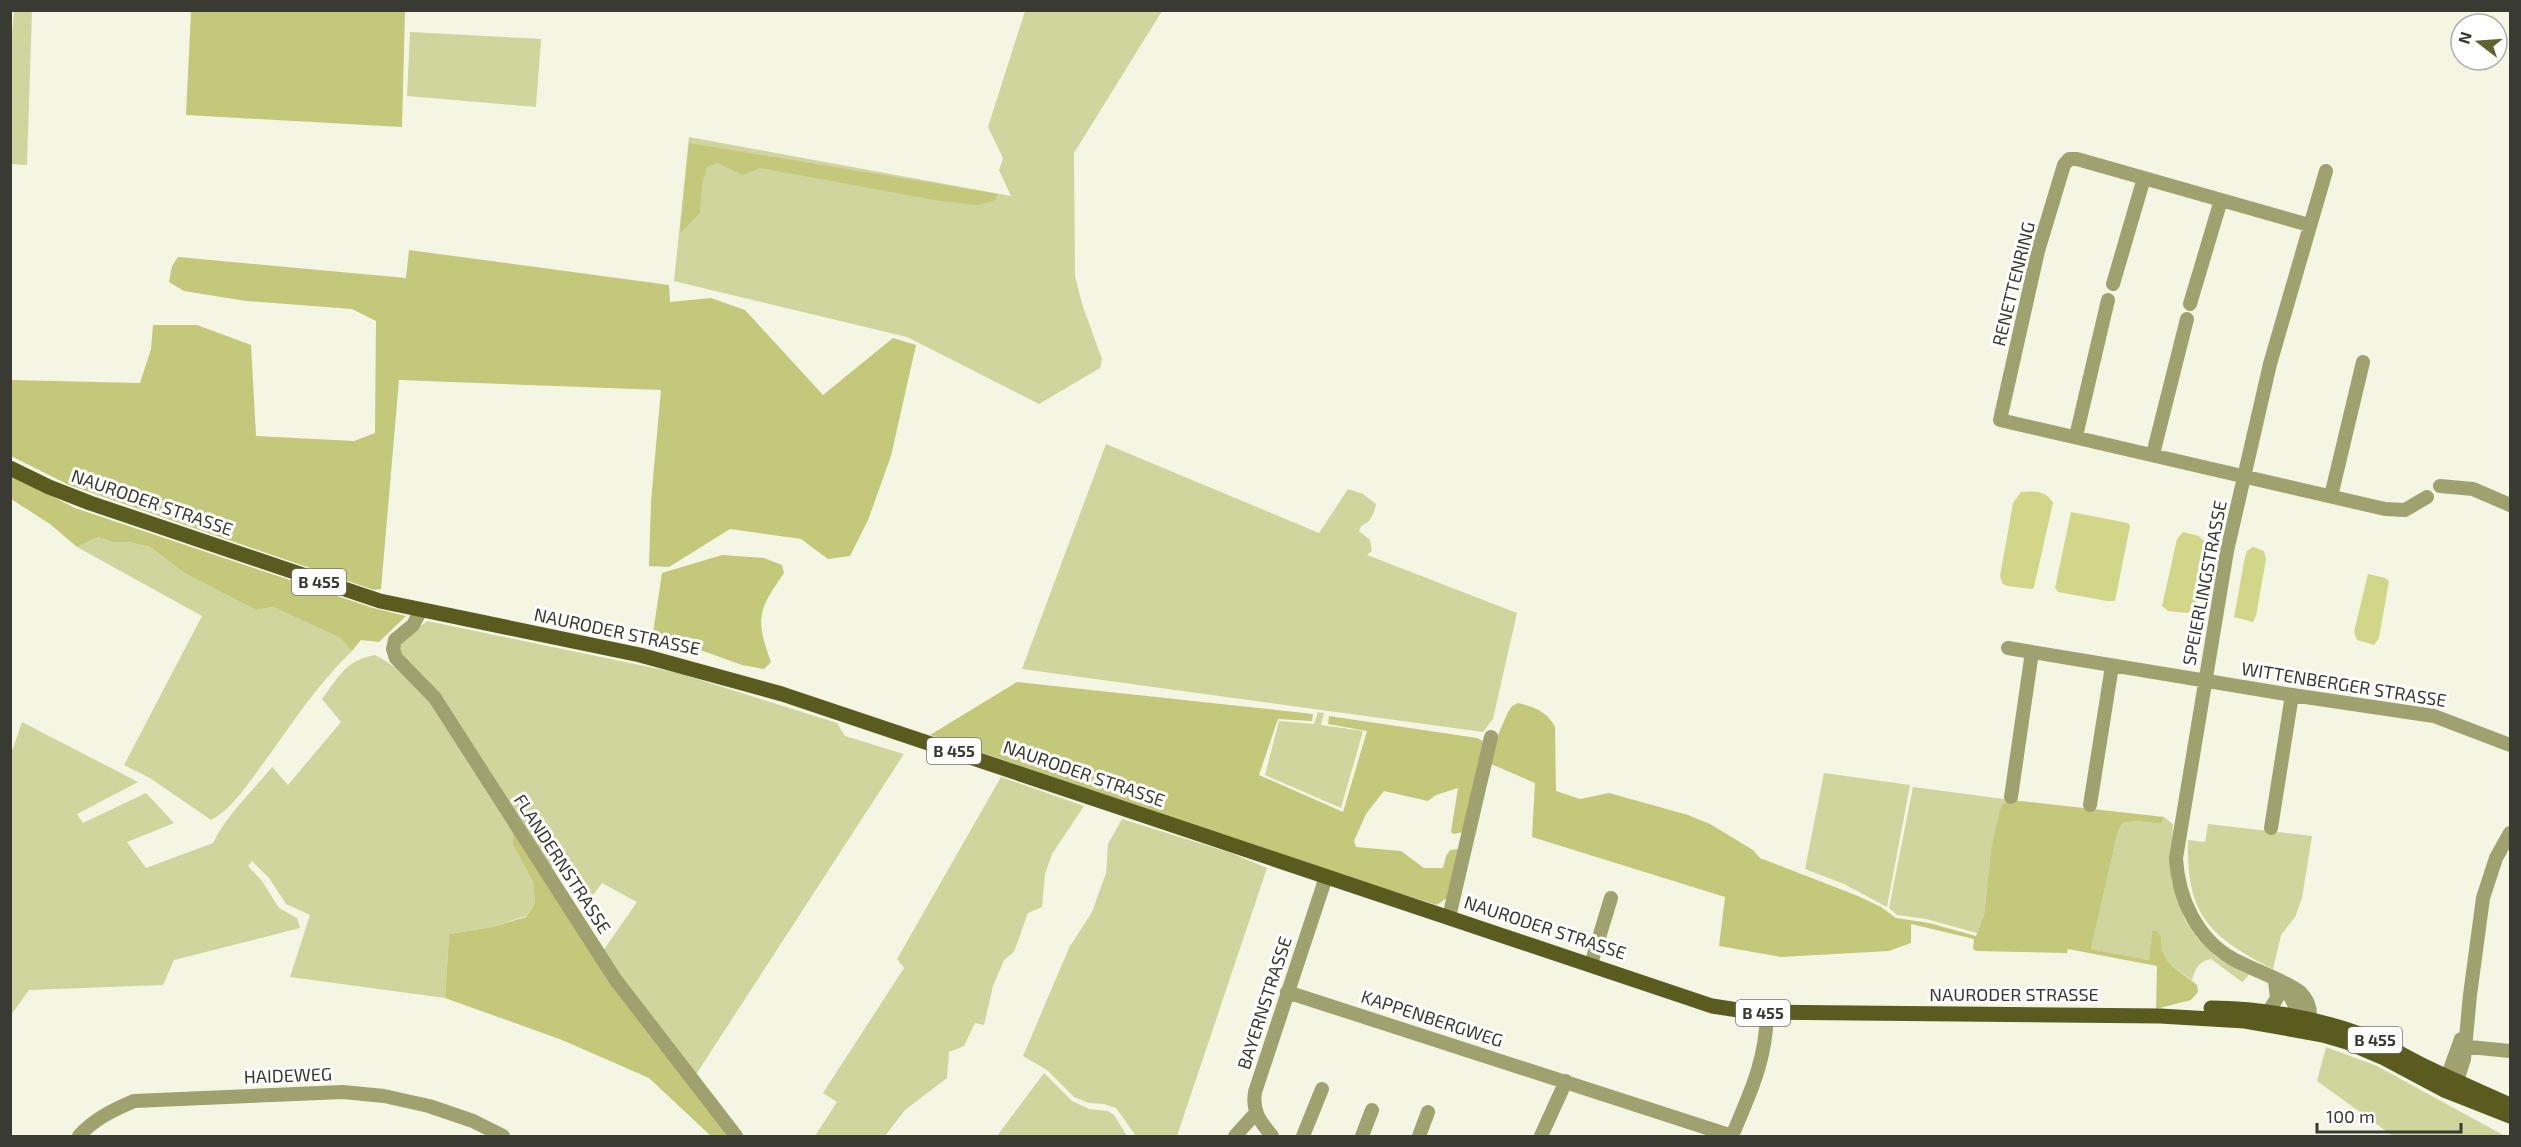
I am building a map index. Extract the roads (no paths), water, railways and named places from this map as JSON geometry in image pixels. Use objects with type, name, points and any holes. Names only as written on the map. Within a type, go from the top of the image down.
[{"type":"main road","name":"NAURODER STRASSE","points":[[10,468],[49,488],[90,503],[356,594],[421,610],[640,655],[737,680],[1712,1006],[1767,1013],[2160,1016],[2301,1023]]},
{"type":"main road","name":"NAURODER STRASSE","points":[[2160,1016],[2206,1008],[2266,1014],[2301,1023],[2449,1083]]},
{"type":"main road","name":"B 455","points":[[2449,1083],[2511,1105]]},
{"type":"main road","name":"B 455","points":[[2449,1083],[2511,1116]]},
{"type":"street","name":"RENETTENRING","points":[[2309,225],[2077,159],[2066,160],[2038,251],[2000,420],[2395,511],[2414,506],[2427,497]]},
{"type":"street","name":"SPEIERLINGSTRASSE","points":[[2301,1023],[2291,996],[2275,981],[2226,954],[2206,937],[2188,907],[2179,879],[2176,858],[2219,592],[2244,476],[2270,364],[2326,171]]},
{"type":"street","points":[[2113,284],[2144,178]]},
{"type":"street","points":[[2190,304],[2221,200]]},
{"type":"street","points":[[2076,436],[2109,300]]},
{"type":"street","points":[[2153,454],[2187,319]]},
{"type":"street","points":[[2331,496],[2363,362]]},
{"type":"street","points":[[2440,486],[2473,489],[2511,505]]},
{"type":"street","name":"FLANDERNSTRASSE","points":[[421,610],[413,625],[395,640],[393,649],[396,658],[435,698],[615,979],[733,1135]]},
{"type":"street","name":"WITTENBERGER STRASSE","points":[[2008,648],[2434,716],[2511,745]]},
{"type":"street","points":[[2011,797],[2032,652]]},
{"type":"street","points":[[2090,805],[2112,666]]},
{"type":"street","points":[[2271,828],[2292,695]]},
{"type":"street","points":[[1449,917],[1491,737]]},
{"type":"street","points":[[2449,1083],[2467,1026],[2483,898],[2496,858],[2511,833]]},
{"type":"street","name":"BAYERNSTRASSE","points":[[1255,1114],[1253,1104],[1255,1092],[1326,877]]},
{"type":"street","points":[[1591,964],[1611,898]]},
{"type":"street","name":"SPEIERLINGSTRASSE","points":[[2261,973],[2288,984],[2304,995],[2309,1004],[2301,1023]]},
{"type":"street","points":[[2266,1014],[2277,998],[2275,981]]},
{"type":"street","name":"KAPPENBERGWEG","points":[[1287,992],[1732,1136],[1761,1064],[1767,1040],[1767,1013]]},
{"type":"street","points":[[2462,1047],[2511,1051]]},
{"type":"street","points":[[1541,1137],[1566,1081]]},
{"type":"street","points":[[1303,1137],[1322,1089]]},
{"type":"street","name":"HAIDEWEG","points":[[79,1137],[88,1126],[112,1110],[134,1101],[343,1092],[384,1096],[429,1106],[473,1121],[502,1137]]},
{"type":"street","points":[[1362,1137],[1372,1110]]},
{"type":"street","points":[[1419,1137],[1428,1112]]},
{"type":"street","points":[[1235,1137],[1255,1114],[1272,1137]]}]
